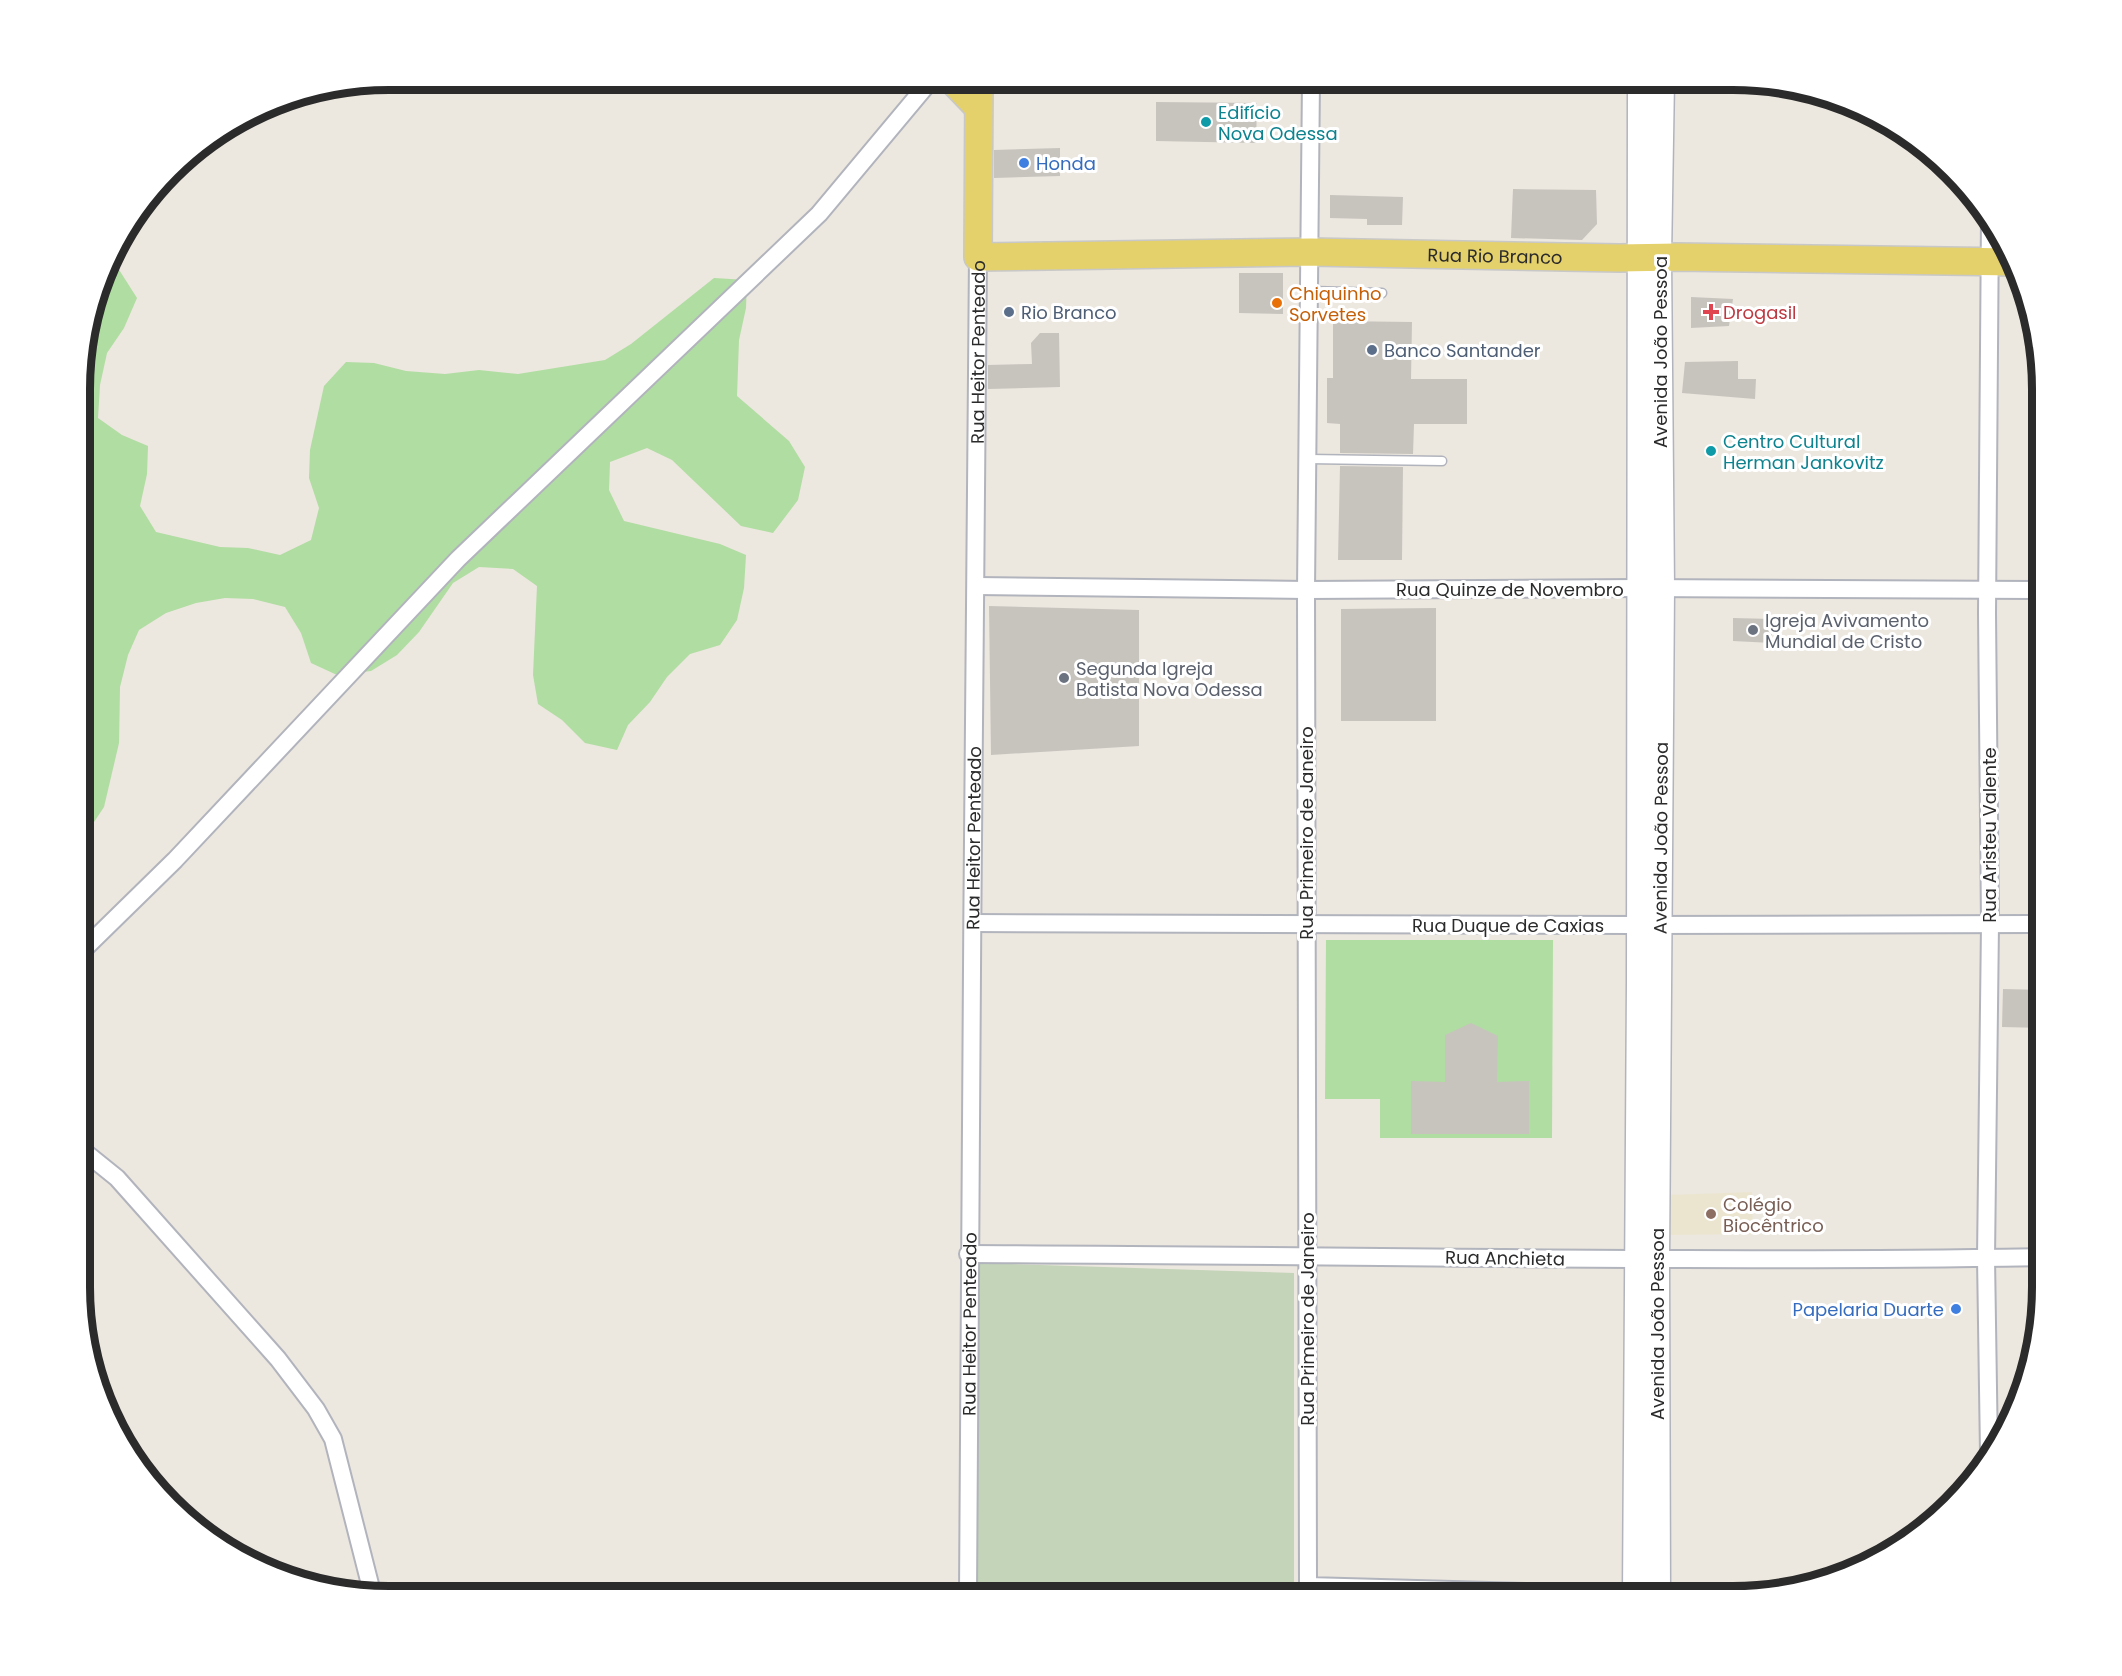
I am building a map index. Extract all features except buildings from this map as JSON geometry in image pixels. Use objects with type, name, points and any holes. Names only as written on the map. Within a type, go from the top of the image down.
[{"type":"main road","points":[[962,90],[978,107]]},
{"type":"main road","name":"Rua Heitor Penteado","points":[[978,256],[979,90]]},
{"type":"main road","name":"Avenida João Pessoa","points":[[1641,90],[1650,179]]},
{"type":"main road","name":"Avenida João Pessoa","points":[[1646,1586],[1650,983],[1649,258],[1650,179],[1661,90]]},
{"type":"main road","name":"Rua Rio Branco","points":[[978,256],[1311,252],[2002,262]]},
{"type":"street","points":[[90,943],[175,860],[458,559],[819,214],[923,90]]},
{"type":"street","name":"Rua Primeiro de Janeiro","points":[[1308,1586],[1306,590],[1311,90]]},
{"type":"street","name":"Rua Heitor Penteado","points":[[968,1586],[968,1254],[977,586],[978,256]]},
{"type":"street","name":"Rua Aristeu Valente","points":[[1989,1441],[1986,1258],[1990,924],[1988,590],[2002,262]]},
{"type":"street","name":"Rua Quinze de Novembro","points":[[977,586],[1306,590],[1650,588],[2032,590]]},
{"type":"street","name":"Rua Duque de Caxias","points":[[973,923],[2032,924]]},
{"type":"street","points":[[90,1156],[117,1178],[278,1359],[316,1409],[333,1438],[370,1585]]},
{"type":"street","name":"Rua Anchieta","points":[[968,1254],[1307,1255],[1647,1260],[2032,1257]]},
{"type":"lane","points":[[1310,291],[1382,293]]},
{"type":"lane","points":[[1308,459],[1442,461]]},
{"type":"shaded area","name":"Colégio Biocêntrico","points":[[1752,1192],[1753,1234],[1672,1235],[1668,1233],[1669,1195]]},
{"type":"green space","points":[[117,266],[137,298],[124,328],[107,353],[100,385],[98,418],[122,435],[148,446],[147,474],[140,506],[156,532],[220,547],[248,548],[280,555],[311,540],[319,508],[309,478],[310,450],[324,386],[346,362],[374,363],[406,371],[445,374],[479,370],[518,374],[605,360],[631,344],[714,278],[747,280],[746,308],[739,340],[737,396],[789,441],[805,467],[798,500],[773,533],[741,526],[672,460],[647,448],[610,462],[609,490],[624,521],[720,544],[746,555],[744,588],[737,620],[720,645],[690,654],[667,677],[650,702],[628,725],[617,750],[585,743],[562,720],[538,704],[533,675],[537,586],[513,569],[479,567],[453,583],[419,632],[397,655],[371,671],[337,675],[311,663],[301,633],[285,607],[253,599],[225,598],[196,603],[166,613],[139,630],[128,655],[120,687],[119,743],[104,807],[90,828],[90,389],[93,350],[100,312]]},
{"type":"green space","points":[[1326,940],[1553,940],[1552,1138],[1380,1138],[1380,1099],[1325,1099]]},
{"type":"green space","points":[[975,1263],[1294,1273],[1294,1586],[977,1586]]},
{"type":"place","name":"Edifício Nova Odessa","points":[[1206,122]]},
{"type":"place","name":"Honda","points":[[1024,163]]},
{"type":"place","name":"Chiquinho Sorvetes","points":[[1277,303]]},
{"type":"place","name":"Rio Branco","points":[[1009,312]]},
{"type":"place","name":"Drogasil","points":[[1711,312]]},
{"type":"place","name":"Banco Santander","points":[[1372,350]]},
{"type":"place","name":"Centro Cultural Herman Jankovitz","points":[[1711,451]]},
{"type":"place","name":"Igreja Avivamento Mundial de Cristo","points":[[1753,630]]},
{"type":"place","name":"Segunda Igreja Batista Nova Odessa","points":[[1064,678]]},
{"type":"place","name":"Colégio Biocêntrico","points":[[1711,1214]]},
{"type":"place","name":"Papelaria Duarte","points":[[1956,1309]]}]
